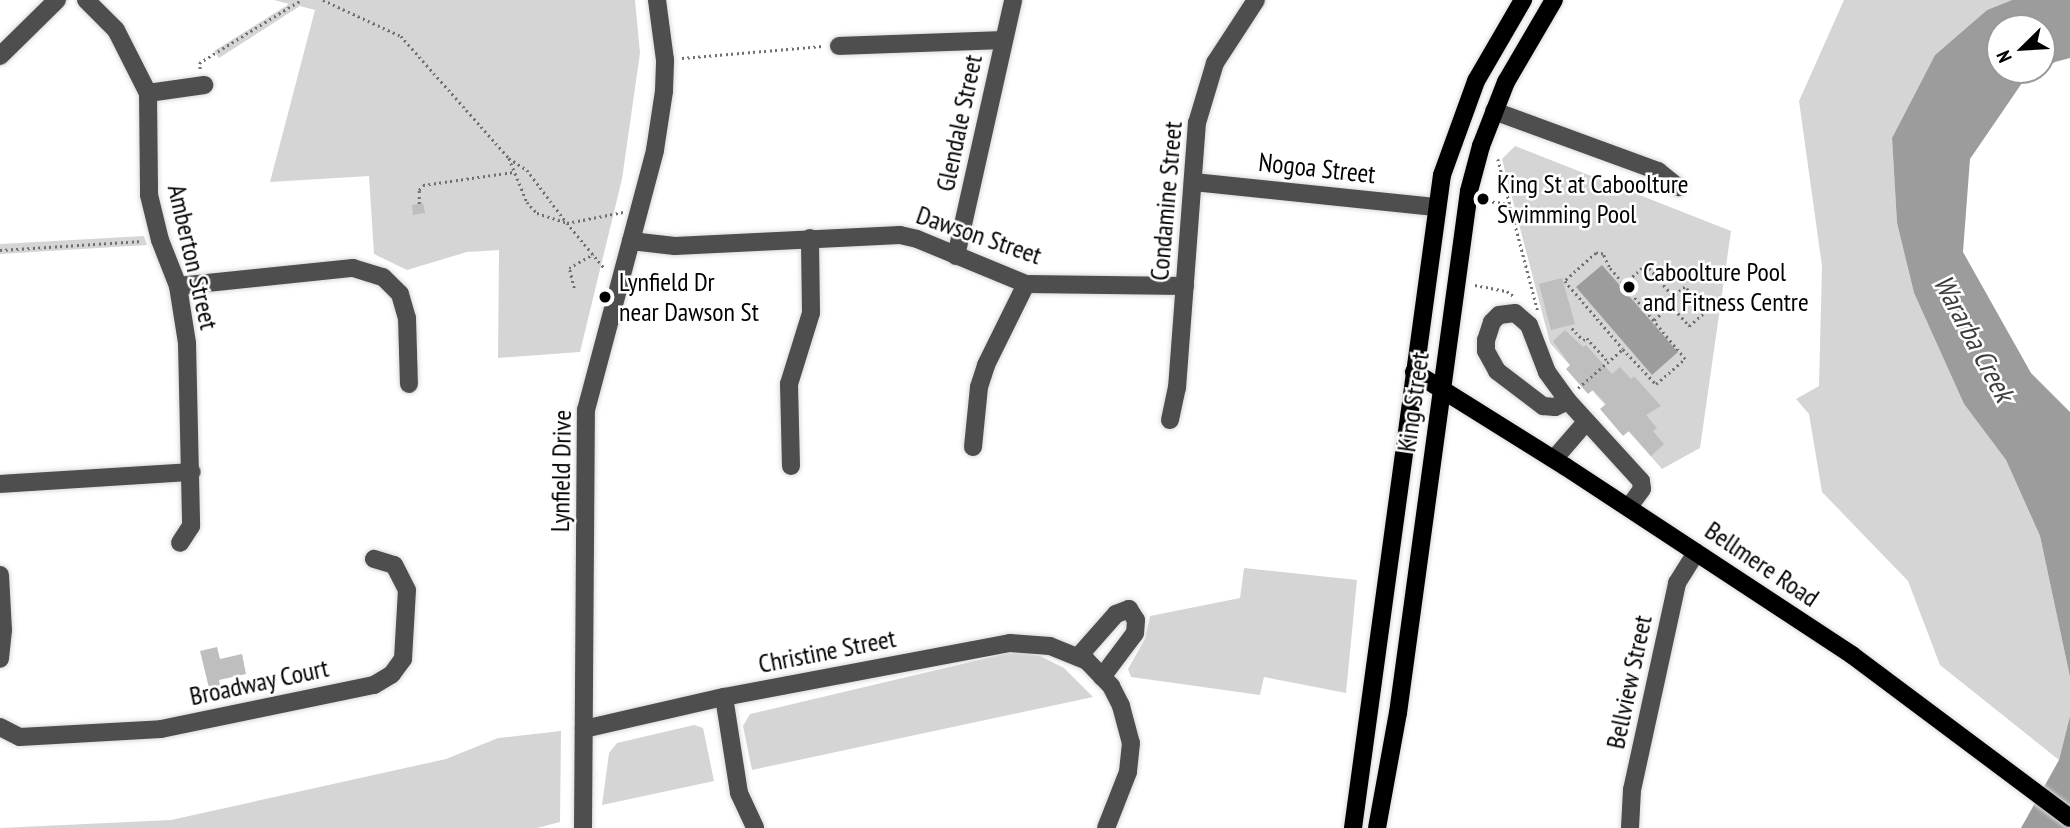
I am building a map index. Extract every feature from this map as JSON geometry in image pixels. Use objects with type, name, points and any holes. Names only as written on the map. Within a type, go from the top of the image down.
[{"type":"main road","name":"King Street","points":[[1353,828],[1436,207],[1449,150],[1476,81],[1523,0]]},
{"type":"main road","name":"King Street","points":[[1377,828],[1398,713],[1469,191],[1494,111],[1527,43],[1555,0]]},
{"type":"main road","name":"Bellmere Road","points":[[1414,372],[1554,459],[1852,655],[2070,818]]},
{"type":"street","points":[[0,56],[57,0]]},
{"type":"street","name":"Amberton Street","points":[[86,0],[116,30],[148,93],[149,195],[160,240],[178,286],[187,344],[192,472],[191,526],[180,543]]},
{"type":"street","name":"Lynfield Drive","points":[[583,828],[586,410],[659,131],[665,60],[657,0]]},
{"type":"street","name":"Glendale Street","points":[[956,256],[1013,0]]},
{"type":"street","name":"Condamine Street","points":[[1170,420],[1177,388],[1197,122],[1203,95],[1215,63],[1256,0]]},
{"type":"street","points":[[839,46],[1002,40]]},
{"type":"street","points":[[148,93],[204,85]]},
{"type":"street","points":[[1494,111],[1658,172],[1678,187]]},
{"type":"street","name":"Nogoa Street","points":[[1193,181],[1436,207]]},
{"type":"street","name":"Dawson Street","points":[[631,241],[675,246],[900,235],[917,239],[1026,284],[1185,286]]},
{"type":"street","points":[[792,466],[789,384],[811,313],[810,238]]},
{"type":"street","points":[[178,286],[353,268],[383,277],[400,294],[407,318],[409,384]]},
{"type":"street","points":[[973,447],[975,411],[986,365],[1026,284]]},
{"type":"street","points":[[1577,395],[1555,407],[1544,406],[1497,372],[1486,351],[1486,340],[1492,322],[1499,315],[1515,313],[1529,325],[1547,372],[1577,395],[1586,422],[1641,481],[1642,489],[1629,508]]},
{"type":"street","points":[[1554,459],[1586,422]]},
{"type":"street","points":[[0,484],[192,472]]},
{"type":"street","name":"Bellview Street","points":[[1630,828],[1632,790],[1678,583],[1696,552]]},
{"type":"street","name":"Broadway Court","points":[[0,727],[20,737],[161,730],[374,685],[392,674],[403,659],[407,601],[407,590],[394,565],[374,559]]},
{"type":"street","points":[[0,575],[3,631],[0,659]]},
{"type":"street","points":[[1078,657],[1116,614],[1129,609],[1136,620],[1135,633],[1102,677]]},
{"type":"street","name":"Christine Street","points":[[584,729],[723,697],[1010,643],[1050,646],[1087,662],[1102,677],[1121,706],[1131,743],[1128,772],[1106,828]]},
{"type":"street","points":[[723,697],[739,793],[755,828]]},
{"type":"path","points":[[204,85],[199,63],[301,0]]},
{"type":"path","points":[[323,0],[394,30],[509,158],[527,170],[606,270]]},
{"type":"path","points":[[665,60],[839,46]]},
{"type":"path","points":[[509,158],[521,192],[537,213],[567,223],[617,212],[639,212]]},
{"type":"path","points":[[1498,159],[1539,317]]},
{"type":"path","points":[[419,204],[423,185],[513,172]]},
{"type":"path","points":[[1487,201],[1510,204]]},
{"type":"path","points":[[0,250],[160,240]]},
{"type":"path","points":[[1596,253],[1603,254],[1623,284],[1654,320],[1685,359],[1660,384],[1652,382],[1565,281],[1596,253]]},
{"type":"path","points":[[574,288],[569,268],[593,254]]},
{"type":"path","points":[[1623,284],[1646,264],[1673,296]]},
{"type":"path","points":[[1654,320],[1671,305],[1673,296],[1685,286],[1706,311],[1689,326],[1671,305]]},
{"type":"path","points":[[1572,328],[1583,340],[1587,338],[1608,361]]},
{"type":"path","points":[[1571,380],[1577,395],[1608,361],[1623,349]]},
{"type":"shaded area","points":[[274,0],[635,0],[640,53],[622,179],[580,352],[498,358],[499,250],[467,252],[407,270],[374,254],[369,176],[270,182],[315,10],[300,6],[219,58],[214,51],[289,4]]},
{"type":"shaded area","points":[[1844,0],[2012,0],[1987,10],[1935,55],[1892,138],[1897,223],[1914,293],[1964,404],[2006,460],[2040,536],[2070,677],[2070,716],[2059,760],[1940,665],[1908,581],[1822,492],[1809,414],[1796,399],[1819,386],[1822,266],[1799,101]]},
{"type":"shaded area","name":"Caboolture Pool and Fitness Centre","points":[[1515,146],[1731,231],[1700,448],[1662,469],[1550,343],[1502,159]]},
{"type":"shaded area","points":[[144,236],[147,245],[0,254],[0,244]]},
{"type":"shaded area","points":[[1244,568],[1357,580],[1346,693],[1264,677],[1260,695],[1131,677],[1128,669],[1145,639],[1150,616],[1240,598]]},
{"type":"shaded area","points":[[1017,651],[1040,656],[1064,668],[1093,697],[752,770],[743,726],[750,714]]},
{"type":"shaded area","points":[[694,725],[703,728],[714,781],[602,805],[609,753],[617,743]]},
{"type":"shaded area","points":[[561,731],[560,822],[537,828],[0,828],[171,820],[446,759],[498,738]]},
{"type":"water","name":"Wararba Creek","points":[[2012,0],[2070,0],[2070,58],[2056,62],[2056,14],[1986,14],[1986,84],[2021,84],[1970,159],[1963,252],[2031,373],[2070,412],[2070,677],[2040,536],[2006,460],[1964,404],[1914,293],[1897,223],[1892,138],[1935,55],[1987,10]]},
{"type":"water","points":[[1602,265],[1678,352],[1652,375],[1576,287]]},
{"type":"water","points":[[2070,716],[2070,828],[2021,828],[2059,760]]},
{"type":"building","points":[[423,203],[425,213],[413,215],[412,205]]},
{"type":"building","points":[[1562,278],[1575,324],[1551,330],[1539,284]]},
{"type":"building","points":[[1565,330],[1583,347],[1586,345],[1612,374],[1620,367],[1631,379],[1634,376],[1661,406],[1646,415],[1657,428],[1653,431],[1664,444],[1651,456],[1629,431],[1623,436],[1600,409],[1606,404],[1593,390],[1588,394],[1566,369],[1570,365],[1553,341]]},
{"type":"building","points":[[217,647],[220,659],[242,654],[246,674],[219,680],[220,685],[209,688],[200,651]]},
{"type":"place","name":"King St at Caboolture Swimming Pool","points":[[1483,199]]},
{"type":"place","name":"Caboolture Pool and Fitness Centre","points":[[1629,287]]},
{"type":"place","name":"Lynfield Dr near Dawson St","points":[[605,297]]}]
